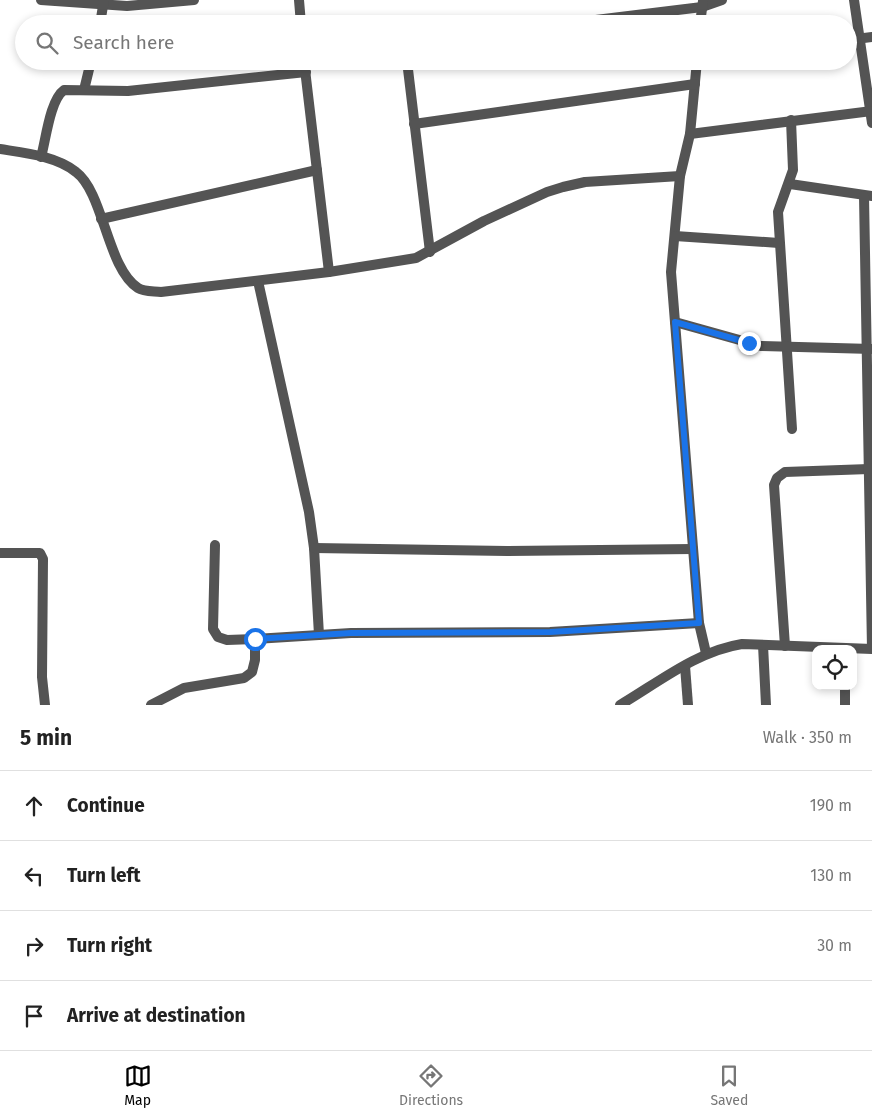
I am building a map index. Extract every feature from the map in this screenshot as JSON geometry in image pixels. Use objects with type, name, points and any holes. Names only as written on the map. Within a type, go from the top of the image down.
[{"type":"street","points":[[41,0],[127,6],[194,0]]},
{"type":"street","points":[[299,0],[300,15]]},
{"type":"street","points":[[626,15],[722,0]]},
{"type":"street","points":[[854,0],[856,15]]},
{"type":"street","points":[[857,19],[872,123]]},
{"type":"street","points":[[857,38],[872,37]]},
{"type":"street","points":[[84,90],[89,70]]},
{"type":"street","points":[[41,157],[58,95],[64,90],[128,91],[283,70]]},
{"type":"street","points":[[305,70],[329,272]]},
{"type":"street","points":[[408,70],[430,252]]},
{"type":"street","points":[[696,70],[690,134],[680,176],[671,272],[699,623],[706,653]]},
{"type":"street","points":[[414,124],[695,84]]},
{"type":"street","points":[[690,134],[871,111]]},
{"type":"street","points":[[791,120],[794,158],[790,184],[779,203],[778,212],[792,429]]},
{"type":"street","points":[[0,150],[41,157],[77,172],[88,187],[115,254],[128,280],[140,290],[161,292],[329,272],[416,258],[484,221],[547,192],[563,187],[585,182],[680,176]]},
{"type":"street","points":[[101,219],[316,170]]},
{"type":"street","points":[[790,184],[868,196],[872,649],[857,648]]},
{"type":"street","points":[[675,236],[779,244]]},
{"type":"street","points":[[258,281],[308,512],[314,548],[319,635]]},
{"type":"street","points":[[675,322],[761,346],[869,349]]},
{"type":"street","points":[[785,646],[774,485],[777,478],[785,472],[869,469]]},
{"type":"street","points":[[215,545],[213,629],[218,637],[227,640],[319,635],[550,632],[699,623]]},
{"type":"street","points":[[314,548],[507,552],[693,548]]},
{"type":"street","points":[[0,553],[33,552],[40,553],[43,559],[42,677],[45,705]]},
{"type":"street","points":[[151,705],[184,688],[244,678],[252,672],[255,660],[255,639]]},
{"type":"street","points":[[620,705],[706,653],[742,644],[812,647]]},
{"type":"street","points":[[764,645],[766,705]]},
{"type":"street","points":[[685,666],[688,705]]},
{"type":"street","points":[[845,690],[845,705]]},
{"type":"route","points":[[255,639],[351,633],[550,632],[699,623],[675,322],[749,343]]}]
